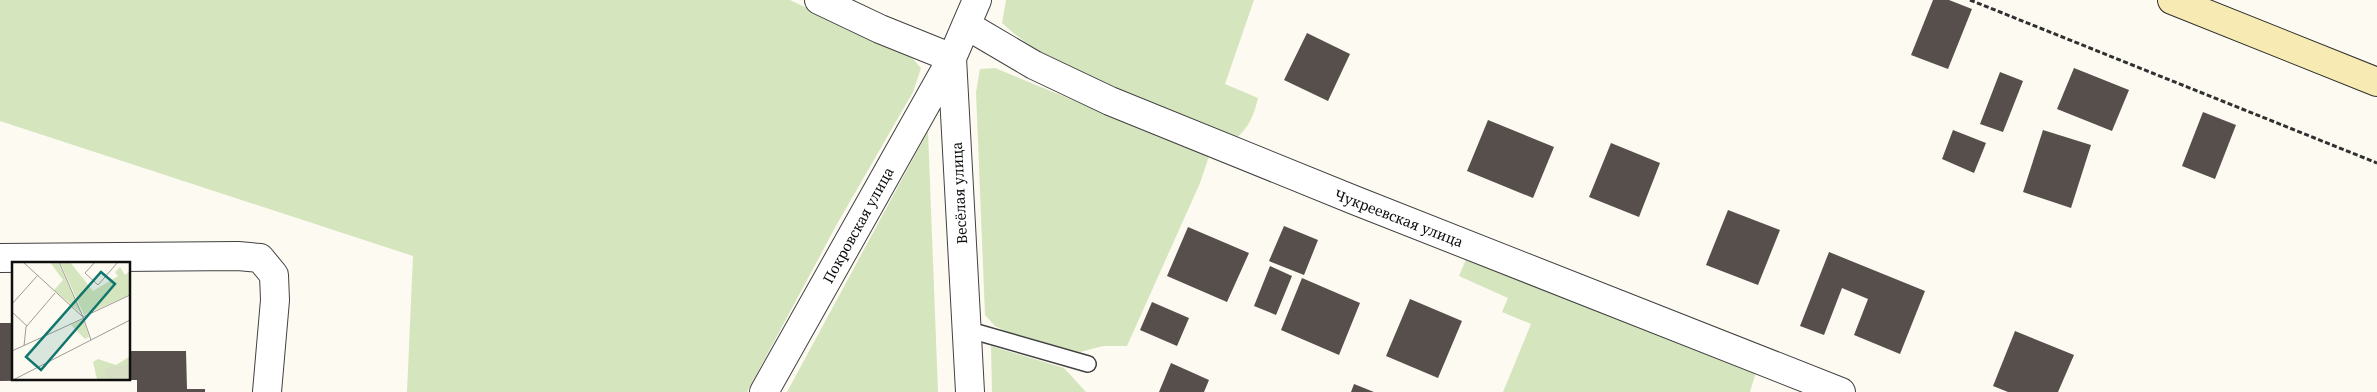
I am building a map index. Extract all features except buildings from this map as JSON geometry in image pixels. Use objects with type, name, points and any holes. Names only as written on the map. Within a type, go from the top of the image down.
[{"type":"main road","points":[[2172,0],[2377,82]]},
{"type":"street","points":[[819,0],[880,29],[952,58]]},
{"type":"street","name":"Весёлая улица","points":[[970,392],[952,58],[976,0]]},
{"type":"street","name":"Чукреевская улица","points":[[966,25],[1034,66],[1110,101],[1354,200],[1841,392]]},
{"type":"street","name":"Покровская улица","points":[[764,392],[952,58]]},
{"type":"street","points":[[0,258],[238,256],[260,258],[274,275],[275,300],[267,392]]},
{"type":"lane","points":[[966,329],[1088,364]]},
{"type":"path","points":[[1970,0],[2377,163]]},
{"type":"green space","points":[[0,0],[790,0],[905,50],[921,68],[913,92],[837,224],[747,392],[407,392],[413,256],[0,121]]},
{"type":"green space","points":[[1006,0],[1254,0],[1225,84],[1258,98],[1250,121],[1235,139],[1143,104],[1083,77],[1054,62],[1027,44],[1002,23]]},
{"type":"green space","points":[[995,68],[1209,156],[1200,183],[1127,346],[1103,346],[1080,352],[1010,333],[995,326],[985,315],[976,92],[980,69]]},
{"type":"green space","points":[[928,131],[938,392],[787,392]]},
{"type":"green space","points":[[1467,257],[1756,372],[1750,392],[1503,392],[1531,324],[1502,312],[1508,298],[1459,276]]},
{"type":"green space","points":[[991,346],[1064,368],[1086,392],[992,392]]}]
